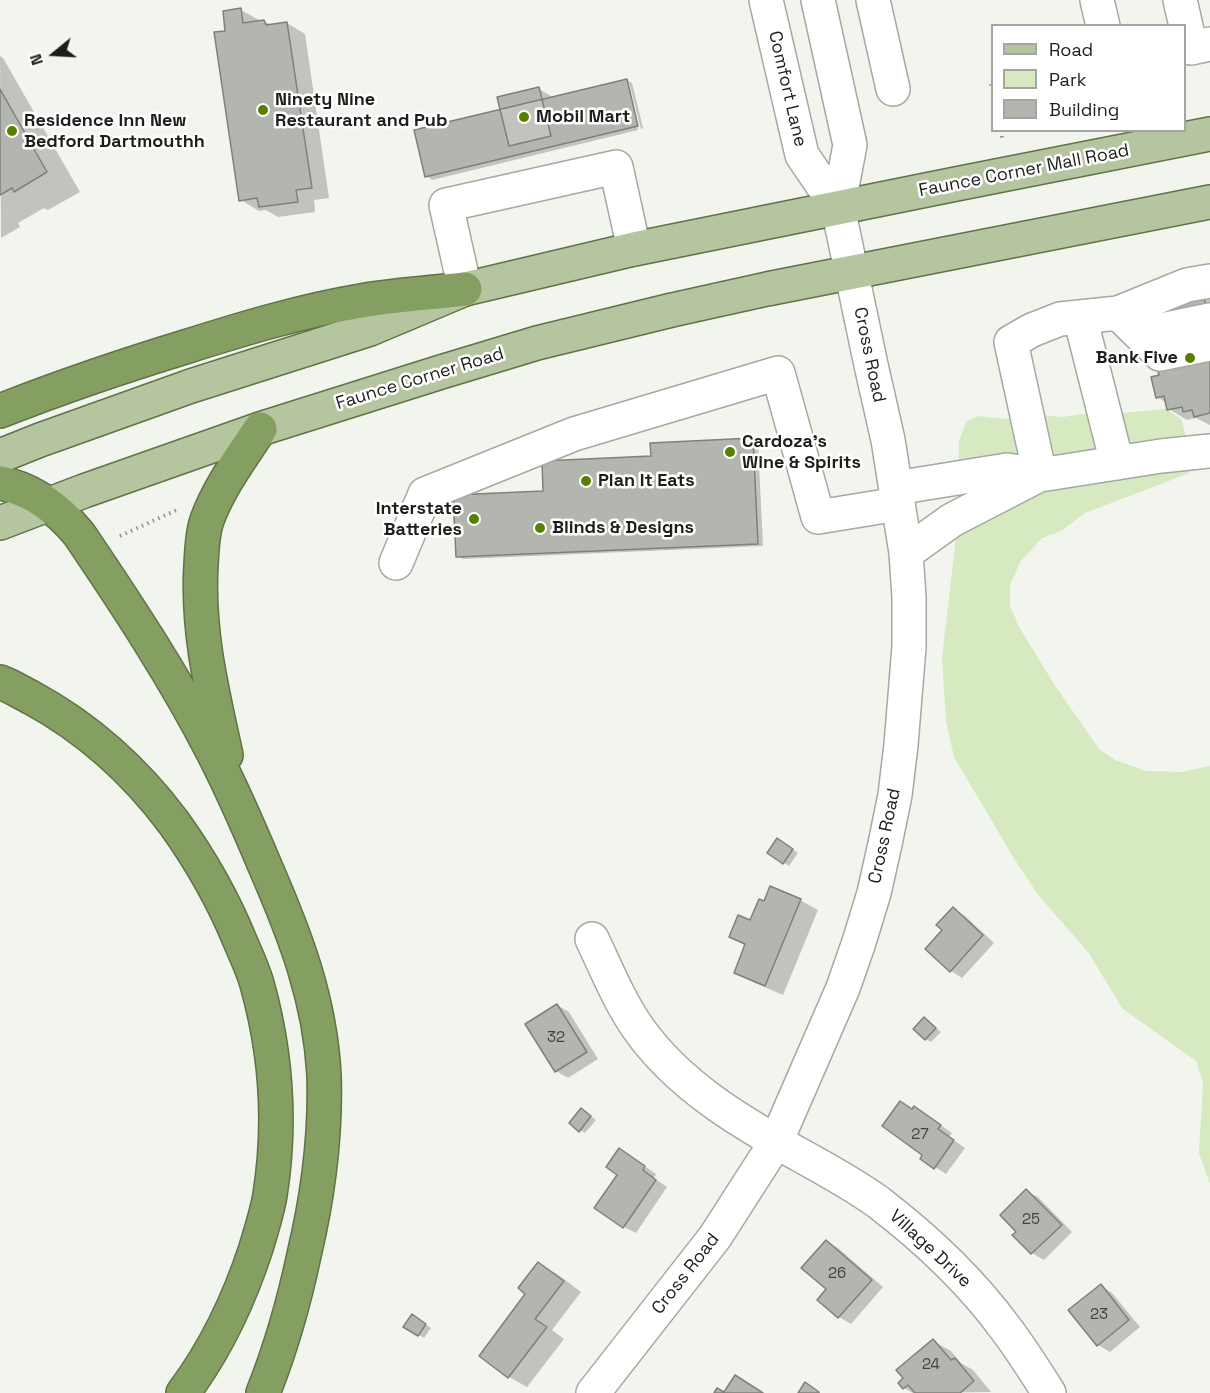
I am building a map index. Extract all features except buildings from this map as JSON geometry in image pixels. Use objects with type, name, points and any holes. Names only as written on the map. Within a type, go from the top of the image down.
[{"type":"highway","points":[[0,411],[140,361],[286,318],[361,301],[465,289]]},
{"type":"highway","points":[[236,797],[208,676],[203,640],[200,603],[202,548],[205,526],[218,495],[260,429]]},
{"type":"highway","points":[[0,483],[49,504],[69,522],[154,648],[236,797],[300,950],[312,995],[324,1074],[324,1124],[320,1172],[312,1223],[288,1324],[263,1393]]},
{"type":"highway","points":[[0,682],[45,705],[76,726],[107,750],[163,808],[209,876],[228,912],[256,982],[265,1017],[275,1094],[276,1131],[270,1197],[237,1302],[204,1363],[183,1393]]},
{"type":"main road","name":"Faunce Corner Mall Road","points":[[838,208],[1128,140],[1210,134]]},
{"type":"main road","points":[[851,272],[1210,202]]},
{"type":"main road","points":[[0,456],[180,390],[370,329],[465,289],[634,249],[838,208]]},
{"type":"main road","name":"Faunce Corner Road","points":[[0,523],[260,429],[537,343],[672,310],[851,272]]},
{"type":"street","points":[[767,4],[802,0]]},
{"type":"street","points":[[818,0],[850,145],[838,208]]},
{"type":"street","points":[[873,0],[893,90]]},
{"type":"street","points":[[1097,0],[1103,24]]},
{"type":"street","points":[[1180,0],[1186,24]]},
{"type":"street","name":"Comfort Lane","points":[[767,4],[802,155],[838,208]]},
{"type":"street","points":[[1186,26],[1191,48],[1210,44]]},
{"type":"street","points":[[465,289],[446,205],[616,167],[634,249]]},
{"type":"street","name":"Cross Road","points":[[593,1393],[715,1237],[776,1142],[843,988],[874,893],[885,844],[902,746],[906,695],[909,597],[906,553],[888,440],[838,208]]},
{"type":"street","points":[[1118,313],[1187,285],[1210,281]]},
{"type":"street","points":[[1040,475],[1011,342],[1032,330],[1060,319],[1118,313],[1160,314],[1210,304]]},
{"type":"street","points":[[1118,313],[1162,330],[1210,320]]},
{"type":"street","points":[[1118,313],[1162,341],[1210,332]]},
{"type":"street","points":[[1118,313],[1160,354],[1210,345]]},
{"type":"street","points":[[1080,317],[1118,463]]},
{"type":"street","points":[[396,563],[425,494],[574,434],[778,373],[818,517],[1007,470],[1040,475],[1161,456],[1210,451]]},
{"type":"street","points":[[906,553],[952,520],[1040,475]]},
{"type":"street","name":"Village Drive","points":[[592,939],[637,1027],[678,1073],[701,1094],[726,1111],[855,1186],[897,1217],[933,1248],[978,1294],[1005,1328],[1049,1393]]},
{"type":"path","points":[[1001,132],[1002,138]]},
{"type":"path","points":[[120,536],[185,506]]},
{"type":"green space","points":[[1166,409],[1181,419],[1195,467],[1187,474],[1085,513],[1061,531],[1042,538],[1020,562],[1010,585],[1010,606],[1018,625],[1054,684],[1099,749],[1115,760],[1146,771],[1181,772],[1210,766],[1210,1184],[1199,1153],[1203,1083],[1196,1061],[1122,1008],[1088,952],[1039,896],[1015,860],[954,757],[946,721],[942,658],[957,528],[959,440],[967,421],[978,416],[1004,419],[1040,415],[1063,417],[1101,411],[1122,413]]},
{"type":"place","name":"Ninety Nine Restaurant and Pub","points":[[263,110]]},
{"type":"place","name":"Mobil Mart","points":[[524,117]]},
{"type":"place","name":"Residence Inn New Bedford Dartmouthh","points":[[12,131]]},
{"type":"place","name":"Bank Five","points":[[1190,358]]},
{"type":"place","name":"Cardoza's Wine & Spirits","points":[[730,452]]},
{"type":"place","name":"Plan It Eats","points":[[586,481]]},
{"type":"place","name":"Interstate Batteries","points":[[474,519]]},
{"type":"place","name":"Blinds & Designs","points":[[540,528]]}]
